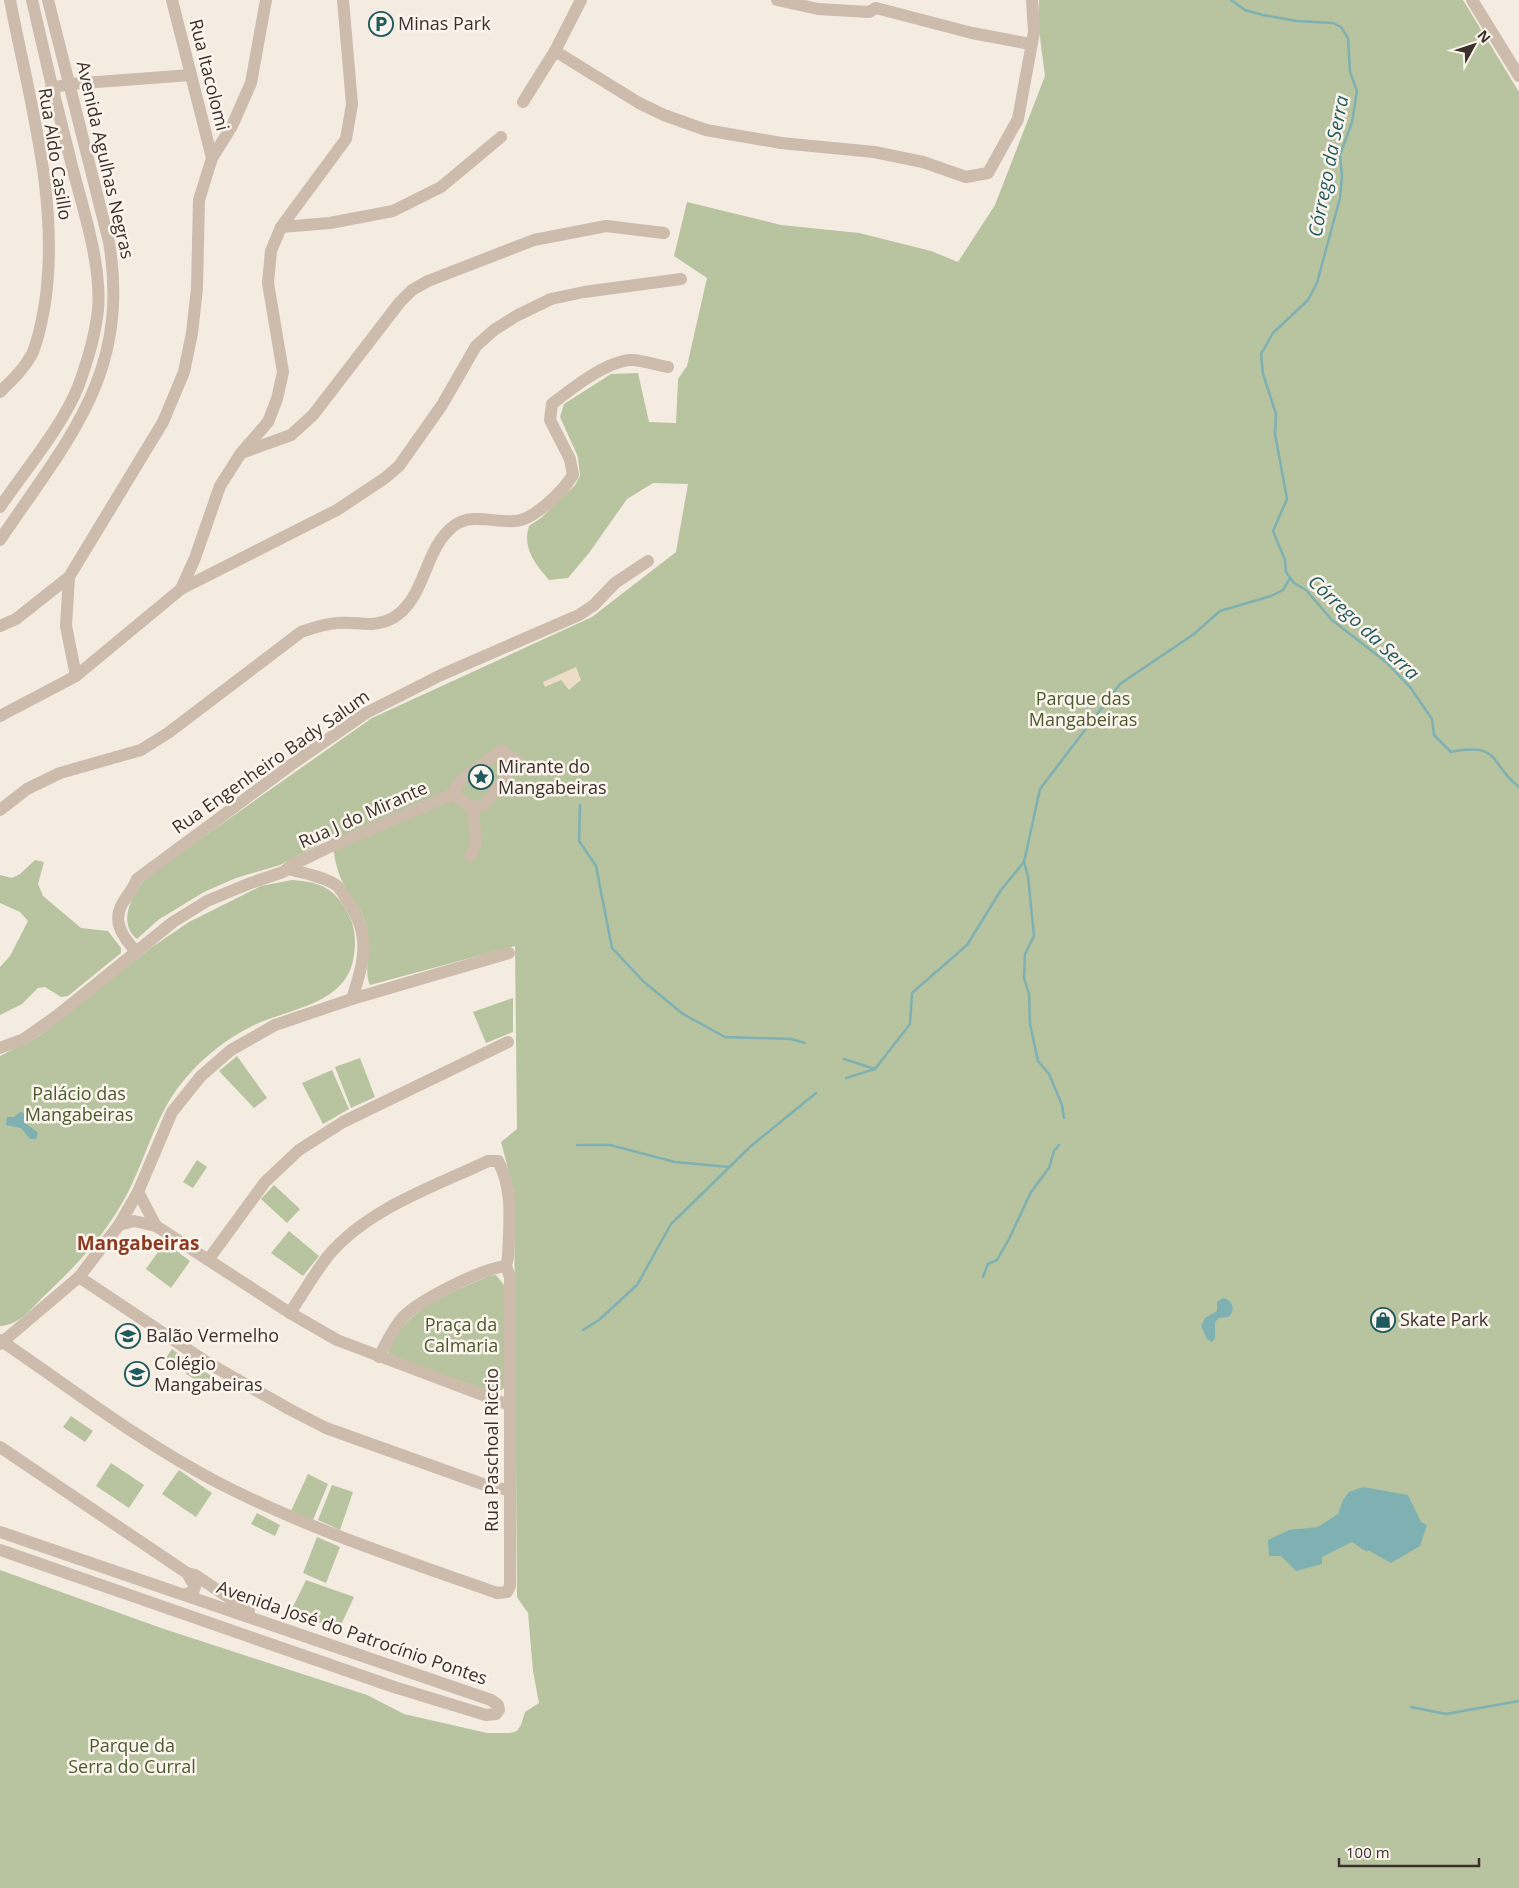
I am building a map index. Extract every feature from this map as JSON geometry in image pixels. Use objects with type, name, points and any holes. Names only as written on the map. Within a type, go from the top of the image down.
[{"type":"street","points":[[12,0],[25,2],[33,6],[49,4]]},
{"type":"street","name":"Rua Aldo Casillo","points":[[0,392],[18,374],[32,354],[41,325],[48,277],[46,191],[12,0]]},
{"type":"street","name":"Rua Itacolomi","points":[[172,0],[212,158]]},
{"type":"street","points":[[0,626],[16,619],[69,577],[163,422],[184,372],[192,333],[197,288],[199,200],[212,158],[232,126],[251,83],[266,0]]},
{"type":"street","points":[[181,589],[195,558],[220,486],[241,453],[268,422],[277,399],[283,372],[268,283],[271,251],[281,227],[346,139],[352,104],[343,0]]},
{"type":"street","points":[[522,102],[555,51],[581,0]]},
{"type":"street","points":[[777,0],[818,9],[869,12],[876,8]]},
{"type":"street","points":[[818,9],[830,0]]},
{"type":"street","points":[[864,0],[876,8],[972,33],[1030,44]]},
{"type":"street","points":[[555,51],[639,103],[664,115],[706,130],[781,143],[874,152],[923,162],[966,177],[988,173],[1018,119],[1030,44],[1034,32],[1032,0]]},
{"type":"street","points":[[1472,0],[1519,76]]},
{"type":"street","name":"Avenida Agulhas Negras","points":[[0,540],[82,419],[96,389],[106,358],[114,313],[114,270],[109,242],[49,4]]},
{"type":"street","name":"Avenida Agulhas Negras","points":[[0,507],[62,416],[77,388],[88,356],[98,309],[96,274],[86,221],[51,88],[33,6]]},
{"type":"street","points":[[51,88],[70,84],[191,75]]},
{"type":"street","points":[[281,227],[330,223],[393,211],[441,187],[501,136]]},
{"type":"street","points":[[241,453],[291,435],[313,415],[400,302],[412,290],[428,281],[534,240],[606,226],[664,233]]},
{"type":"street","points":[[0,716],[76,676],[181,589],[337,510],[385,478],[398,466],[442,405],[476,346],[494,330],[516,316],[551,299],[584,292],[681,279]]},
{"type":"street","points":[[0,810],[27,789],[60,773],[141,750],[162,738],[301,632],[318,625],[339,622],[376,625],[394,617],[407,606],[416,593],[442,536],[457,524],[471,519],[517,522],[537,512],[567,484],[572,475],[570,459],[550,420],[552,404],[568,391],[615,363],[632,360],[668,367]]},
{"type":"street","name":"Rua Engenheiro Bady Salum","points":[[137,953],[124,937],[119,927],[118,917],[120,908],[134,888],[137,879],[295,762],[366,713],[441,675],[579,615],[594,605],[615,583],[648,561]]},
{"type":"street","points":[[69,577],[66,626],[76,676]]},
{"type":"street","points":[[501,750],[518,761],[485,804],[473,808],[453,794],[459,782],[501,750]]},
{"type":"street","name":"Rua J do Mirante","points":[[137,953],[173,922],[206,901],[288,869],[328,848],[453,794]]},
{"type":"street","points":[[470,856],[476,845],[473,808]]},
{"type":"street","points":[[288,869],[315,876],[337,885],[357,914],[363,929],[364,953],[352,999]]},
{"type":"street","points":[[0,1048],[24,1039],[137,953]]},
{"type":"street","points":[[1,1342],[79,1277],[118,1225],[138,1192],[172,1112],[201,1076],[231,1050],[266,1030],[352,999],[509,953]]},
{"type":"street","points":[[208,1260],[265,1182],[299,1150],[342,1122],[508,1042]]},
{"type":"street","name":"Rua Paschoal Riccio","points":[[1,1342],[154,1447],[215,1481],[333,1536],[497,1593],[507,1592],[510,1586],[510,1277],[506,1266],[508,1257],[509,1189],[504,1172],[498,1161],[488,1161],[395,1205],[367,1222],[328,1256],[290,1313]]},
{"type":"street","points":[[138,1192],[156,1226]]},
{"type":"street","points":[[118,1225],[134,1222],[156,1226],[290,1313],[337,1340],[509,1405]]},
{"type":"street","points":[[379,1357],[402,1318],[412,1310],[430,1298],[492,1268],[506,1266]]},
{"type":"street","points":[[79,1277],[208,1363],[326,1428],[491,1487],[510,1490]]},
{"type":"street","points":[[0,1447],[187,1573],[195,1575],[265,1622]]},
{"type":"street","name":"Avenida José do Patrocínio Pontes","points":[[0,1532],[491,1700],[498,1705],[499,1710],[496,1714],[486,1715],[394,1687],[0,1550]]},
{"type":"street","points":[[185,1594],[193,1592],[195,1587],[187,1573]]},
{"type":"green space","name":"Parque das Mangabeiras","points":[[1039,0],[1463,0],[1519,92],[1519,1888],[0,1888],[0,1570],[161,1628],[367,1695],[404,1714],[487,1733],[510,1733],[517,1731],[525,1712],[539,1703],[533,1671],[528,1613],[517,1597],[514,1192],[501,1142],[517,1129],[515,946],[370,985],[367,974],[368,935],[365,923],[361,911],[342,880],[336,863],[333,840],[329,839],[280,865],[236,878],[204,892],[158,920],[137,939],[131,932],[127,915],[133,897],[149,875],[372,718],[592,617],[676,552],[688,484],[653,483],[627,499],[589,553],[568,578],[549,580],[531,555],[527,534],[529,526],[541,518],[575,485],[580,476],[578,457],[560,417],[564,404],[611,374],[638,373],[649,422],[676,423],[678,379],[687,366],[707,278],[674,256],[687,202],[781,225],[859,233],[931,251],[958,262],[995,205],[1045,76],[1038,22]]},
{"type":"green space","points":[[35,860],[44,862],[38,884],[43,896],[81,928],[108,931],[121,948],[121,953],[68,996],[61,997],[45,987],[38,988],[22,1004],[0,1015],[0,967],[10,956],[28,921],[20,912],[0,903],[0,875],[12,878],[20,874]]},
{"type":"green space","name":"Palácio das Mangabeiras","points":[[292,880],[326,888],[344,906],[353,924],[354,955],[349,972],[341,985],[329,995],[315,1002],[242,1031],[199,1064],[173,1094],[157,1125],[129,1190],[113,1218],[95,1243],[19,1320],[0,1326],[0,1056],[39,1036],[152,947],[189,922],[261,886]]},
{"type":"green space","points":[[513,998],[513,1032],[486,1043],[473,1012]]},
{"type":"green space","points":[[237,1056],[267,1098],[254,1108],[219,1071]]},
{"type":"green space","points":[[360,1058],[375,1097],[351,1108],[335,1067]]},
{"type":"green space","points":[[332,1070],[349,1109],[323,1124],[302,1083]]},
{"type":"green space","points":[[197,1160],[207,1167],[193,1188],[183,1182]]},
{"type":"green space","points":[[274,1185],[300,1209],[287,1223],[261,1199]]},
{"type":"green space","points":[[289,1231],[319,1256],[303,1276],[271,1253]]},
{"type":"green space","points":[[165,1242],[190,1261],[171,1288],[146,1269]]},
{"type":"green space","name":"Praça da Calmaria","points":[[496,1275],[504,1285],[505,1386],[502,1390],[489,1391],[391,1356],[389,1350],[393,1339],[418,1312],[439,1298],[489,1276]]},
{"type":"green space","points":[[172,1349],[191,1363],[184,1372],[165,1359]]},
{"type":"green space","points":[[192,1363],[216,1379],[209,1389],[185,1373]]},
{"type":"green space","points":[[71,1416],[93,1431],[85,1442],[63,1427]]},
{"type":"green space","points":[[111,1463],[144,1485],[129,1508],[96,1486]]},
{"type":"green space","points":[[179,1470],[212,1493],[196,1517],[162,1494]]},
{"type":"green space","points":[[308,1474],[328,1484],[313,1520],[291,1511]]},
{"type":"green space","points":[[332,1485],[353,1492],[340,1530],[318,1520]]},
{"type":"green space","points":[[257,1513],[280,1525],[275,1536],[251,1524]]},
{"type":"green space","points":[[317,1537],[340,1547],[326,1583],[303,1573]]},
{"type":"green space","points":[[306,1580],[354,1597],[339,1629],[290,1613]]},
{"type":"shaded area","points":[[576,667],[581,680],[569,690],[561,680],[545,687],[543,682]]},
{"type":"water","points":[[20,1112],[25,1113],[28,1125],[38,1133],[36,1139],[30,1139],[21,1128],[6,1125],[7,1117],[14,1117]]},
{"type":"water","points":[[1223,1298],[1231,1303],[1233,1308],[1229,1317],[1219,1318],[1215,1322],[1215,1338],[1212,1342],[1207,1339],[1201,1326],[1205,1318],[1217,1311],[1217,1302]]},
{"type":"water","points":[[1363,1487],[1408,1495],[1421,1522],[1427,1525],[1420,1546],[1391,1563],[1368,1550],[1367,1552],[1352,1542],[1322,1557],[1322,1564],[1296,1571],[1281,1556],[1269,1556],[1268,1540],[1289,1530],[1318,1527],[1338,1514],[1343,1500],[1349,1492]]},
{"type":"waterway","name":"Córrego da Serra","points":[[1231,0],[1245,10],[1263,15],[1297,21],[1333,23],[1341,27],[1348,38],[1350,72],[1357,91],[1352,122],[1340,155],[1342,176],[1340,198],[1317,283],[1308,300],[1273,333],[1261,354],[1263,374],[1276,414],[1275,434],[1287,499],[1273,531],[1285,560],[1286,572],[1294,583],[1306,590],[1332,620],[1386,662],[1410,687],[1432,719],[1434,735],[1451,752],[1479,750],[1487,753],[1493,757],[1519,787]]},
{"type":"waterway","name":"Córrego da Serra","points":[[1064,1118],[1062,1105],[1049,1074],[1038,1061],[1030,1024],[1029,994],[1024,978],[1025,954],[1034,936],[1028,876],[1024,862],[1040,789],[1120,684],[1194,634],[1220,611],[1271,596],[1283,590],[1290,578]]},
{"type":"waterway","name":"Córrego da Serra","points":[[580,805],[579,841],[596,866],[612,948],[644,982],[683,1014],[725,1037],[791,1039],[805,1043]]},
{"type":"waterway","name":"Córrego da Serra","points":[[844,1059],[875,1069],[910,1024],[912,993],[967,945],[1001,890],[1024,862]]},
{"type":"waterway","name":"Córrego da Serra","points":[[846,1078],[875,1069]]},
{"type":"waterway","name":"Córrego da Serra","points":[[583,1330],[599,1320],[637,1285],[671,1224],[751,1146],[816,1093]]},
{"type":"waterway","name":"Córrego da Serra","points":[[577,1145],[610,1145],[675,1162],[729,1167]]},
{"type":"waterway","name":"Córrego da Serra","points":[[983,1277],[988,1264],[997,1260],[1031,1192],[1049,1168],[1054,1151],[1059,1145]]},
{"type":"waterway","name":"Córrego da Serra","points":[[1411,1707],[1446,1714],[1519,1701]]},
{"type":"place","name":"Minas Park","points":[[381,24]]},
{"type":"place","name":"Mirante do Mangabeiras","points":[[481,777]]},
{"type":"place","name":"Skate Park","points":[[1383,1320]]},
{"type":"place","name":"Balão Vermelho","points":[[128,1336]]},
{"type":"place","name":"Colégio Mangabeiras","points":[[137,1374]]},
{"type":"district","name":"Mangabeiras","points":[[138,1243]]},
{"type":"park label","name":"Parque da Serra do Curral","points":[[132,1756]]}]
